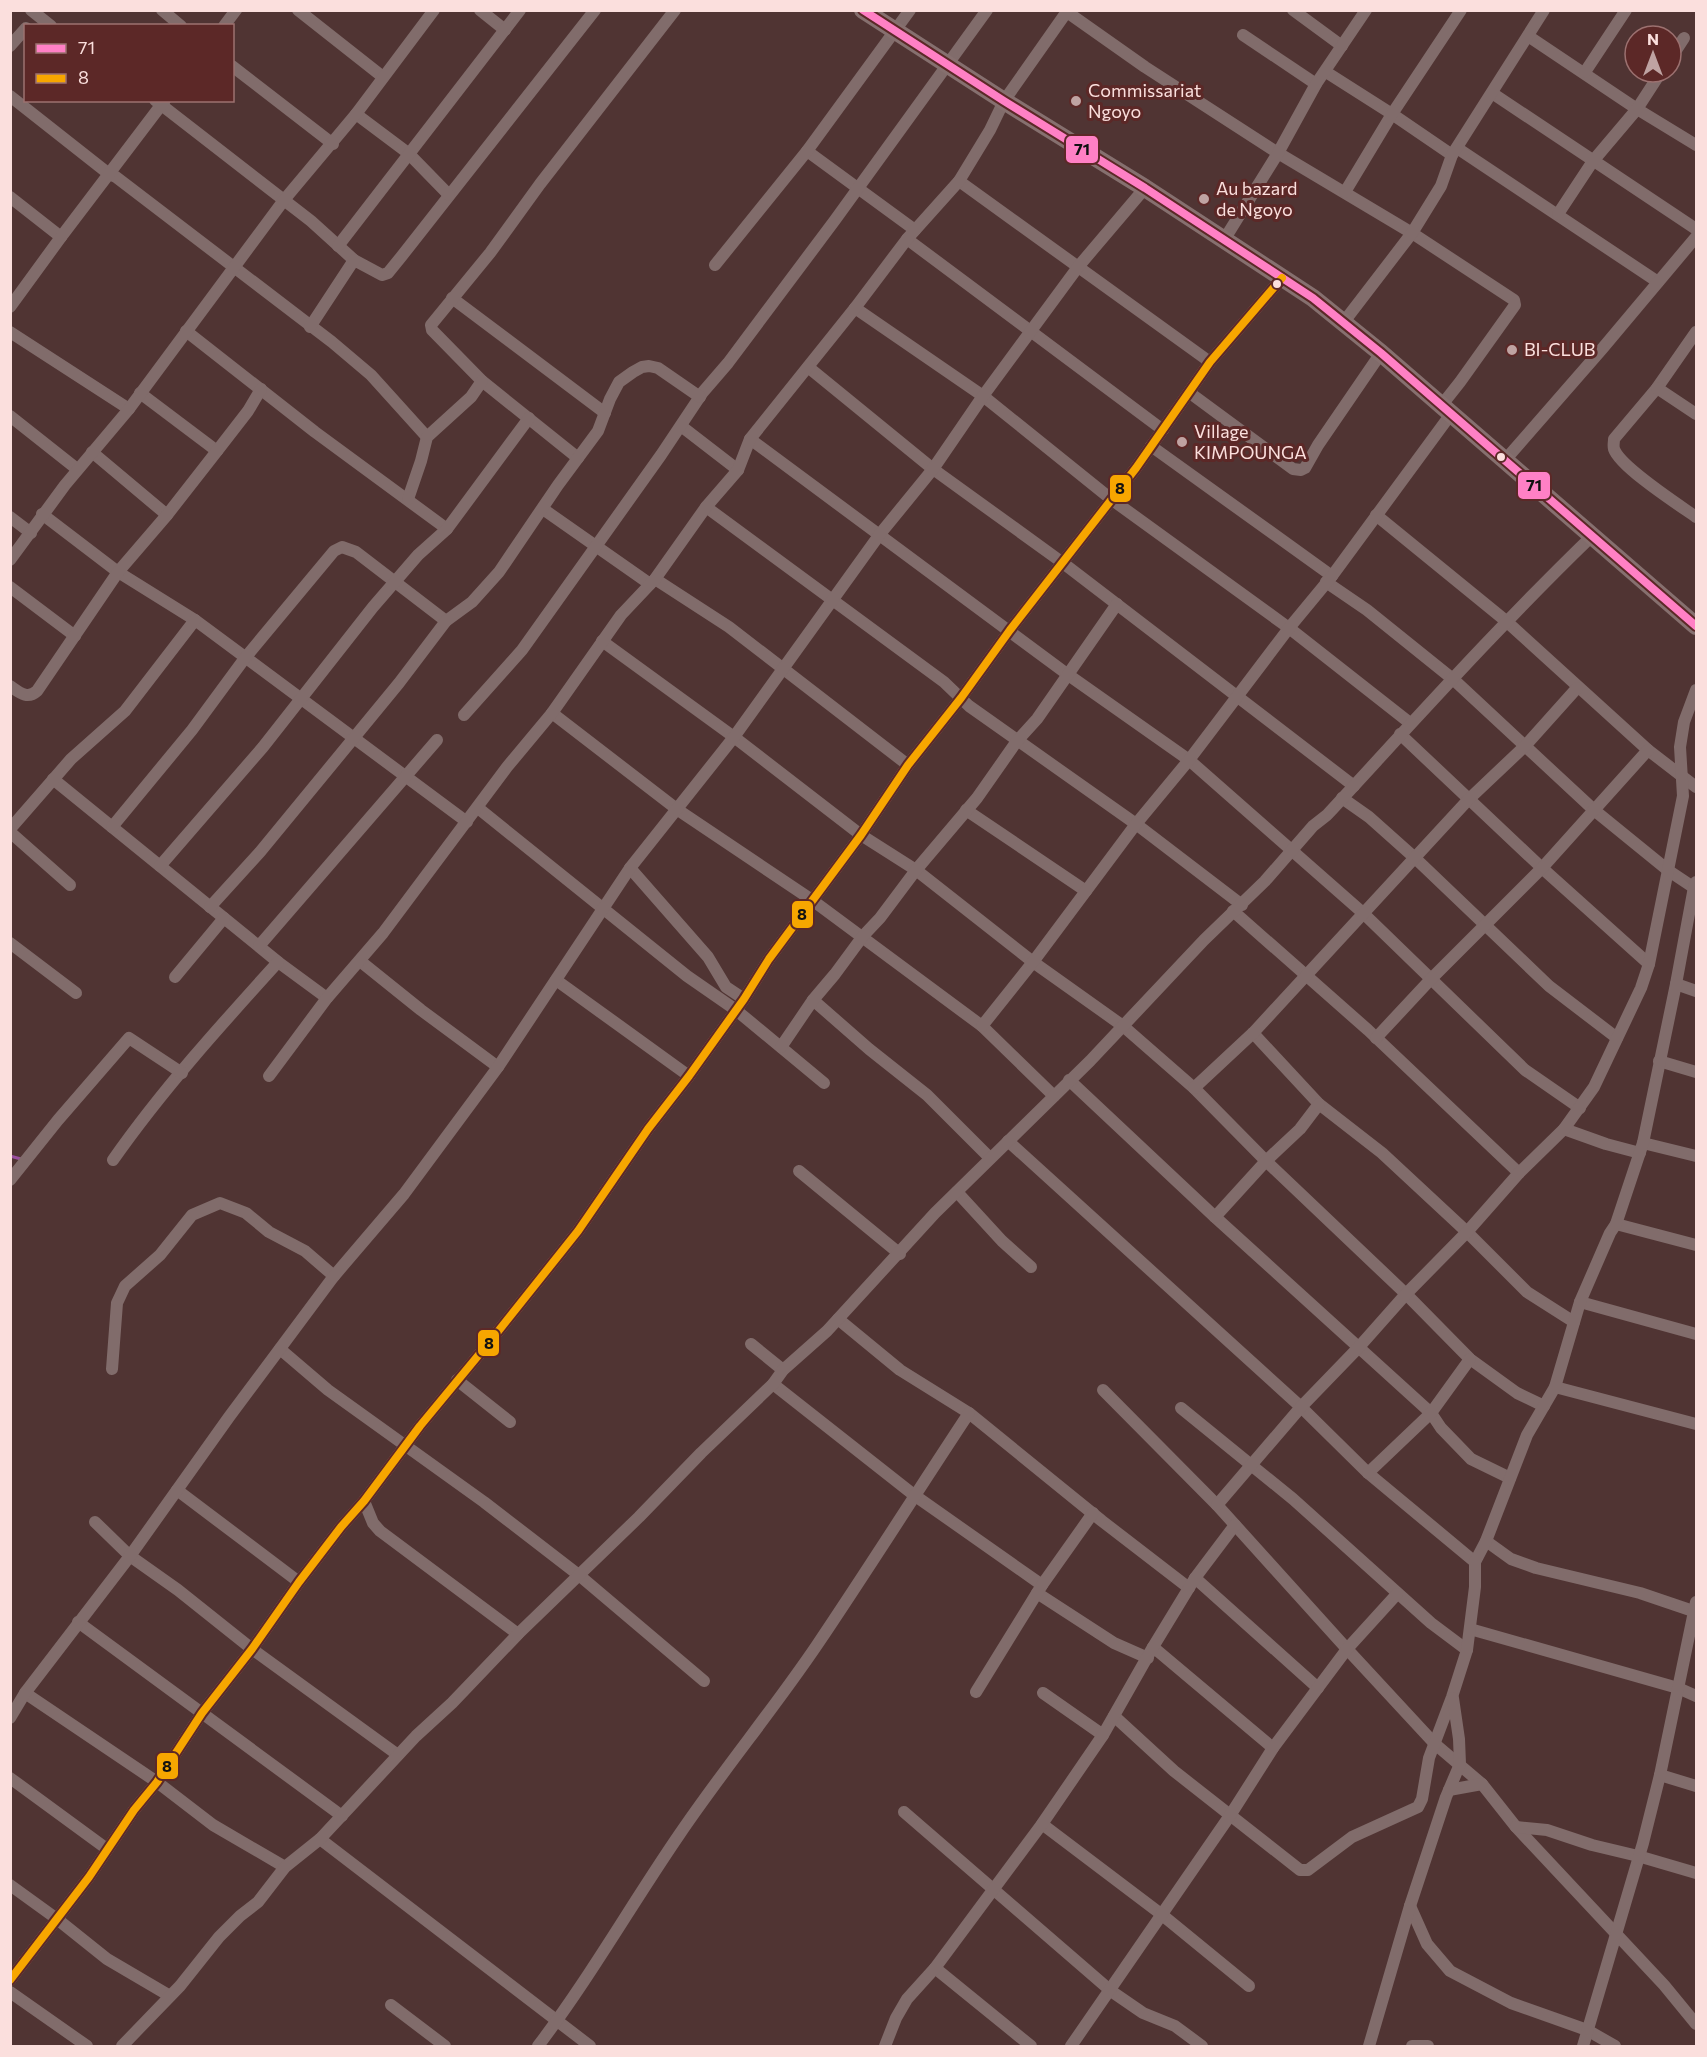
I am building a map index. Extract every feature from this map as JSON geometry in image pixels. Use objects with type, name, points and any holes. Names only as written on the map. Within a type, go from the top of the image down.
[{"type":"highway","points":[[863,10],[1145,188],[1313,298],[1382,353],[1506,459],[1591,537],[1696,626]]},
{"type":"street","points":[[162,10],[179,24]]},
{"type":"street","points":[[226,24],[236,10]]},
{"type":"street","points":[[298,10],[383,77]]},
{"type":"street","points":[[10,560],[31,533],[42,514],[129,409],[284,200],[333,144],[434,10]]},
{"type":"street","points":[[480,10],[505,30]]},
{"type":"street","points":[[338,246],[520,10]]},
{"type":"street","points":[[10,307],[160,102],[311,220],[354,260],[376,273],[382,275],[388,273],[595,10]]},
{"type":"street","points":[[578,458],[482,381],[431,328],[433,322],[489,253],[675,10]]},
{"type":"street","points":[[715,265],[807,152],[910,10]]},
{"type":"street","points":[[464,716],[522,650],[700,397],[859,187],[987,10]]},
{"type":"street","points":[[1293,10],[1342,46]]},
{"type":"street","points":[[1224,240],[1278,153],[1316,84],[1366,10]]},
{"type":"street","points":[[1345,192],[1392,114],[1461,10]]},
{"type":"street","points":[[1343,323],[1412,233],[1441,186],[1455,151],[1544,10]]},
{"type":"street","points":[[1585,72],[1626,10]]},
{"type":"street","points":[[269,1076],[327,998],[360,961],[478,808],[507,767],[552,713],[621,615],[652,582],[706,507],[738,470],[750,439],[911,234],[959,181],[990,130],[1004,101],[1068,11],[1145,67],[1278,153],[1412,233],[1515,302],[1376,515],[1329,579],[1237,695],[1189,760],[1136,824],[1034,962],[982,1026]]},
{"type":"street","points":[[36,12],[49,24]]},
{"type":"street","points":[[10,46],[24,29]]},
{"type":"street","points":[[1243,35],[1316,84]]},
{"type":"street","points":[[1528,36],[1585,72],[1637,109],[1696,145]]},
{"type":"street","points":[[234,68],[333,144]]},
{"type":"street","points":[[1326,72],[1558,214],[1658,282]]},
{"type":"street","points":[[1558,214],[1593,161],[1637,109],[1653,84]]},
{"type":"street","points":[[1492,93],[1696,229]]},
{"type":"street","points":[[10,96],[109,174],[116,177],[332,342],[371,375],[427,436]]},
{"type":"street","points":[[356,114],[408,153],[449,195]]},
{"type":"street","points":[[807,152],[859,187],[911,234],[1030,333],[1163,430]]},
{"type":"street","points":[[959,181],[1210,363]]},
{"type":"street","points":[[10,1718],[25,1693],[130,1556],[334,1276],[404,1194],[498,1066],[630,868],[734,737],[880,534],[933,469],[983,396],[1078,267],[1145,188]]},
{"type":"street","points":[[10,197],[61,237]]},
{"type":"street","points":[[1506,459],[1696,237]]},
{"type":"street","points":[[310,327],[354,260]]},
{"type":"street","points":[[10,1980],[157,1782],[202,1713],[252,1649],[299,1582],[341,1527],[364,1502],[457,1380],[547,1271],[648,1129],[689,1077],[769,959],[861,835],[908,765],[1151,446],[1210,363],[1282,278]]},
{"type":"street","points":[[452,298],[605,412]]},
{"type":"street","points":[[855,308],[983,396],[1111,499],[1289,628],[1410,723]]},
{"type":"street","points":[[186,331],[315,432],[447,529]]},
{"type":"street","points":[[10,332],[129,409]]},
{"type":"street","points":[[1696,332],[1657,388],[1614,439],[1614,448],[1622,461],[1648,483],[1696,517]]},
{"type":"street","points":[[1190,393],[1293,469],[1301,470],[1305,468],[1318,445],[1382,353]]},
{"type":"street","points":[[210,907],[260,852],[446,621],[472,602],[499,572],[598,431],[620,382],[642,367],[649,366],[658,368],[700,397]]},
{"type":"street","points":[[807,367],[933,469],[1063,562],[1354,786]]},
{"type":"street","points":[[408,499],[427,436],[471,397],[482,381]]},
{"type":"street","points":[[1657,388],[1696,414]]},
{"type":"street","points":[[10,686],[23,695],[33,694],[118,572],[248,411],[261,389]]},
{"type":"street","points":[[140,393],[217,450]]},
{"type":"street","points":[[10,416],[78,469]]},
{"type":"street","points":[[160,866],[263,747],[418,555],[447,529],[530,418]]},
{"type":"street","points":[[681,426],[738,470]]},
{"type":"street","points":[[750,439],[1067,674],[1189,760],[1363,913],[1525,1070],[1580,1108]]},
{"type":"street","points":[[1114,1716],[1174,1771],[1300,1870],[1305,1871],[1316,1865],[1362,1831],[1418,1807],[1429,1758],[1467,1650],[1475,1587],[1475,1562],[1486,1541],[1527,1435],[1555,1387],[1580,1302],[1616,1224],[1642,1148],[1696,886],[1669,871],[1594,810],[1454,680],[1329,579],[1151,446]]},
{"type":"street","points":[[92,452],[167,514]]},
{"type":"street","points":[[706,507],[944,682],[969,706],[1136,824],[1238,908],[1305,976],[1376,1038],[1519,1173]]},
{"type":"street","points":[[543,509],[596,547],[729,627],[908,765]]},
{"type":"street","points":[[42,514],[118,572],[195,620],[467,822]]},
{"type":"street","points":[[1376,515],[1506,621],[1577,688],[1648,750],[1696,787]]},
{"type":"street","points":[[10,517],[31,533]]},
{"type":"street","points":[[128,2045],[219,1937],[258,1902],[285,1867],[320,1839],[398,1755],[518,1634],[580,1576],[701,1453],[773,1384],[783,1370],[838,1319],[935,1214],[1124,1026],[1238,908],[1291,849],[1354,786],[1410,723],[1454,680],[1484,643],[1591,537]]},
{"type":"street","points":[[112,827],[192,730],[245,658],[334,551],[342,547],[356,552],[446,621]]},
{"type":"street","points":[[10,587],[75,636]]},
{"type":"street","points":[[781,1047],[813,1000],[916,870],[977,798],[1017,741],[1037,719],[1117,604]]},
{"type":"street","points":[[70,885],[10,830],[71,759],[125,711],[195,620]]},
{"type":"street","points":[[602,641],[734,737],[861,835],[916,870],[1034,962],[1124,1026],[1194,1088],[1266,1161],[1407,1294],[1470,1359],[1517,1393],[1544,1406]]},
{"type":"street","points":[[1194,1088],[1253,1033],[1468,800],[1525,746],[1577,688]]},
{"type":"street","points":[[1217,1505],[1301,1407],[1467,1232],[1519,1173],[1564,1129],[1594,1087],[1641,988],[1649,964],[1683,796],[1680,747],[1684,722],[1696,690]]},
{"type":"street","points":[[552,713],[678,810],[863,936],[982,1026],[1054,1096]]},
{"type":"street","points":[[1400,734],[1468,800],[1649,964]]},
{"type":"street","points":[[260,946],[437,740]]},
{"type":"street","points":[[1376,1038],[1431,979],[1542,868],[1648,750]]},
{"type":"street","points":[[53,779],[278,962],[327,998]]},
{"type":"street","points":[[1342,798],[1369,817],[1415,858],[1549,986],[1617,1038]]},
{"type":"street","points":[[478,808],[687,976],[736,1010],[824,1083]]},
{"type":"street","points":[[966,810],[1086,891]]},
{"type":"street","points":[[630,868],[708,957],[726,987],[744,999]]},
{"type":"street","points":[[175,977],[224,918]]},
{"type":"street","points":[[10,943],[76,993]]},
{"type":"street","points":[[360,961],[420,1010],[498,1066]]},
{"type":"street","points":[[113,1160],[222,1024],[278,962]]},
{"type":"street","points":[[556,980],[689,1077]]},
{"type":"street","points":[[1676,984],[1696,991]]},
{"type":"street","points":[[813,1000],[927,1095],[990,1158]]},
{"type":"street","points":[[1253,1033],[1319,1104],[1382,1153],[1527,1292],[1574,1322]]},
{"type":"street","points":[[10,1180],[129,1038],[182,1073]]},
{"type":"street","points":[[1659,1061],[1696,1072]]},
{"type":"street","points":[[1069,1080],[1215,1218],[1431,1413],[1441,1428],[1471,1459],[1510,1478]]},
{"type":"street","points":[[1215,1218],[1266,1161],[1300,1129],[1319,1104]]},
{"type":"street","points":[[1564,1129],[1606,1144],[1696,1156]]},
{"type":"street","points":[[1008,1141],[1301,1407],[1368,1473],[1475,1562]]},
{"type":"street","points":[[799,1171],[900,1254]]},
{"type":"street","points":[[957,1192],[1002,1241],[1031,1267]]},
{"type":"street","points":[[112,1369],[117,1304],[125,1286],[160,1255],[192,1215],[220,1203],[246,1213],[268,1232],[305,1251],[334,1276]]},
{"type":"street","points":[[1616,1224],[1696,1245]]},
{"type":"street","points":[[1580,1302],[1696,1334]]},
{"type":"street","points":[[838,1319],[900,1370],[969,1413],[1093,1513],[1192,1583],[1318,1688]]},
{"type":"street","points":[[751,1344],[783,1370]]},
{"type":"street","points":[[280,1349],[328,1390],[580,1576],[704,1681]]},
{"type":"street","points":[[1368,1473],[1431,1413],[1470,1359]]},
{"type":"street","points":[[457,1380],[510,1422]]},
{"type":"street","points":[[773,1384],[914,1495],[1114,1643],[1150,1652],[1273,1748]]},
{"type":"street","points":[[1555,1387],[1696,1424]]},
{"type":"street","points":[[1103,1390],[1217,1505],[1435,1743],[1482,1784],[1516,1827],[1664,1985],[1696,2024]]},
{"type":"street","points":[[1181,1408],[1253,1465],[1431,1623],[1467,1650]]},
{"type":"street","points":[[538,2046],[558,2021],[678,1836],[818,1644],[969,1413]]},
{"type":"street","points":[[177,1490],[299,1582]]},
{"type":"street","points":[[364,1502],[373,1523],[380,1531],[518,1634]]},
{"type":"street","points":[[976,1692],[1040,1589],[1093,1513]]},
{"type":"street","points":[[95,1522],[130,1556],[178,1590],[252,1649],[398,1755]]},
{"type":"street","points":[[885,2046],[896,2018],[908,1999],[935,1968],[1042,1824],[1103,1735],[1192,1583],[1235,1525]]},
{"type":"street","points":[[1486,1541],[1511,1558],[1536,1568],[1696,1609],[1660,1775],[1583,2046]]},
{"type":"street","points":[[1071,2046],[1231,1815],[1273,1748],[1347,1649],[1398,1594]]},
{"type":"street","points":[[78,1622],[342,1816]]},
{"type":"street","points":[[1470,1629],[1678,1688],[1696,1696]]},
{"type":"street","points":[[25,1693],[157,1782],[213,1825],[285,1867]]},
{"type":"street","points":[[1043,1693],[1103,1735]]},
{"type":"street","points":[[1369,2046],[1410,1906],[1447,1794],[1460,1764],[1459,1739],[1452,1697]]},
{"type":"street","points":[[1660,1775],[1696,1786]]},
{"type":"street","points":[[10,1778],[107,1849]]},
{"type":"street","points":[[1424,1784],[1447,1794],[1482,1784]]},
{"type":"street","points":[[904,1812],[1111,1991],[1143,2013],[1175,2026],[1202,2046]]},
{"type":"street","points":[[1042,1824],[1161,1914],[1249,1986]]},
{"type":"street","points":[[1516,1827],[1547,1830],[1696,1874]]},
{"type":"street","points":[[320,1839],[590,2046]]},
{"type":"street","points":[[10,1885],[106,1959],[170,1996]]},
{"type":"street","points":[[1410,1906],[1427,1944],[1450,1971],[1511,2003],[1587,2030],[1615,2046]]},
{"type":"street","points":[[935,1968],[1031,2046]]},
{"type":"street","points":[[10,1992],[87,2046]]},
{"type":"street","points":[[391,2005],[445,2046]]},
{"type":"street","points":[[1412,2046],[1428,2046]]},
{"type":"waterway","points":[[10,1156],[21,1159]]},
{"type":"transit line","name":"71","points":[[863,10],[1145,188],[1313,298],[1381,353],[1696,626]]},
{"type":"transit line","name":"8","points":[[10,1980],[89,1877],[134,1810],[157,1782],[202,1713],[252,1649],[299,1582],[420,1426],[578,1231],[648,1129],[744,999],[769,959],[861,835],[908,765],[1136,468],[1210,362],[1282,278]]},
{"type":"place","name":"Commissariat Ngoyo","points":[[1076,101]]},
{"type":"place","name":"Au bazard de Ngoyo","points":[[1204,199]]},
{"type":"place","name":"BI-CLUB","points":[[1512,350]]},
{"type":"place","name":"Village KIMPOUNGA","points":[[1182,442]]}]
